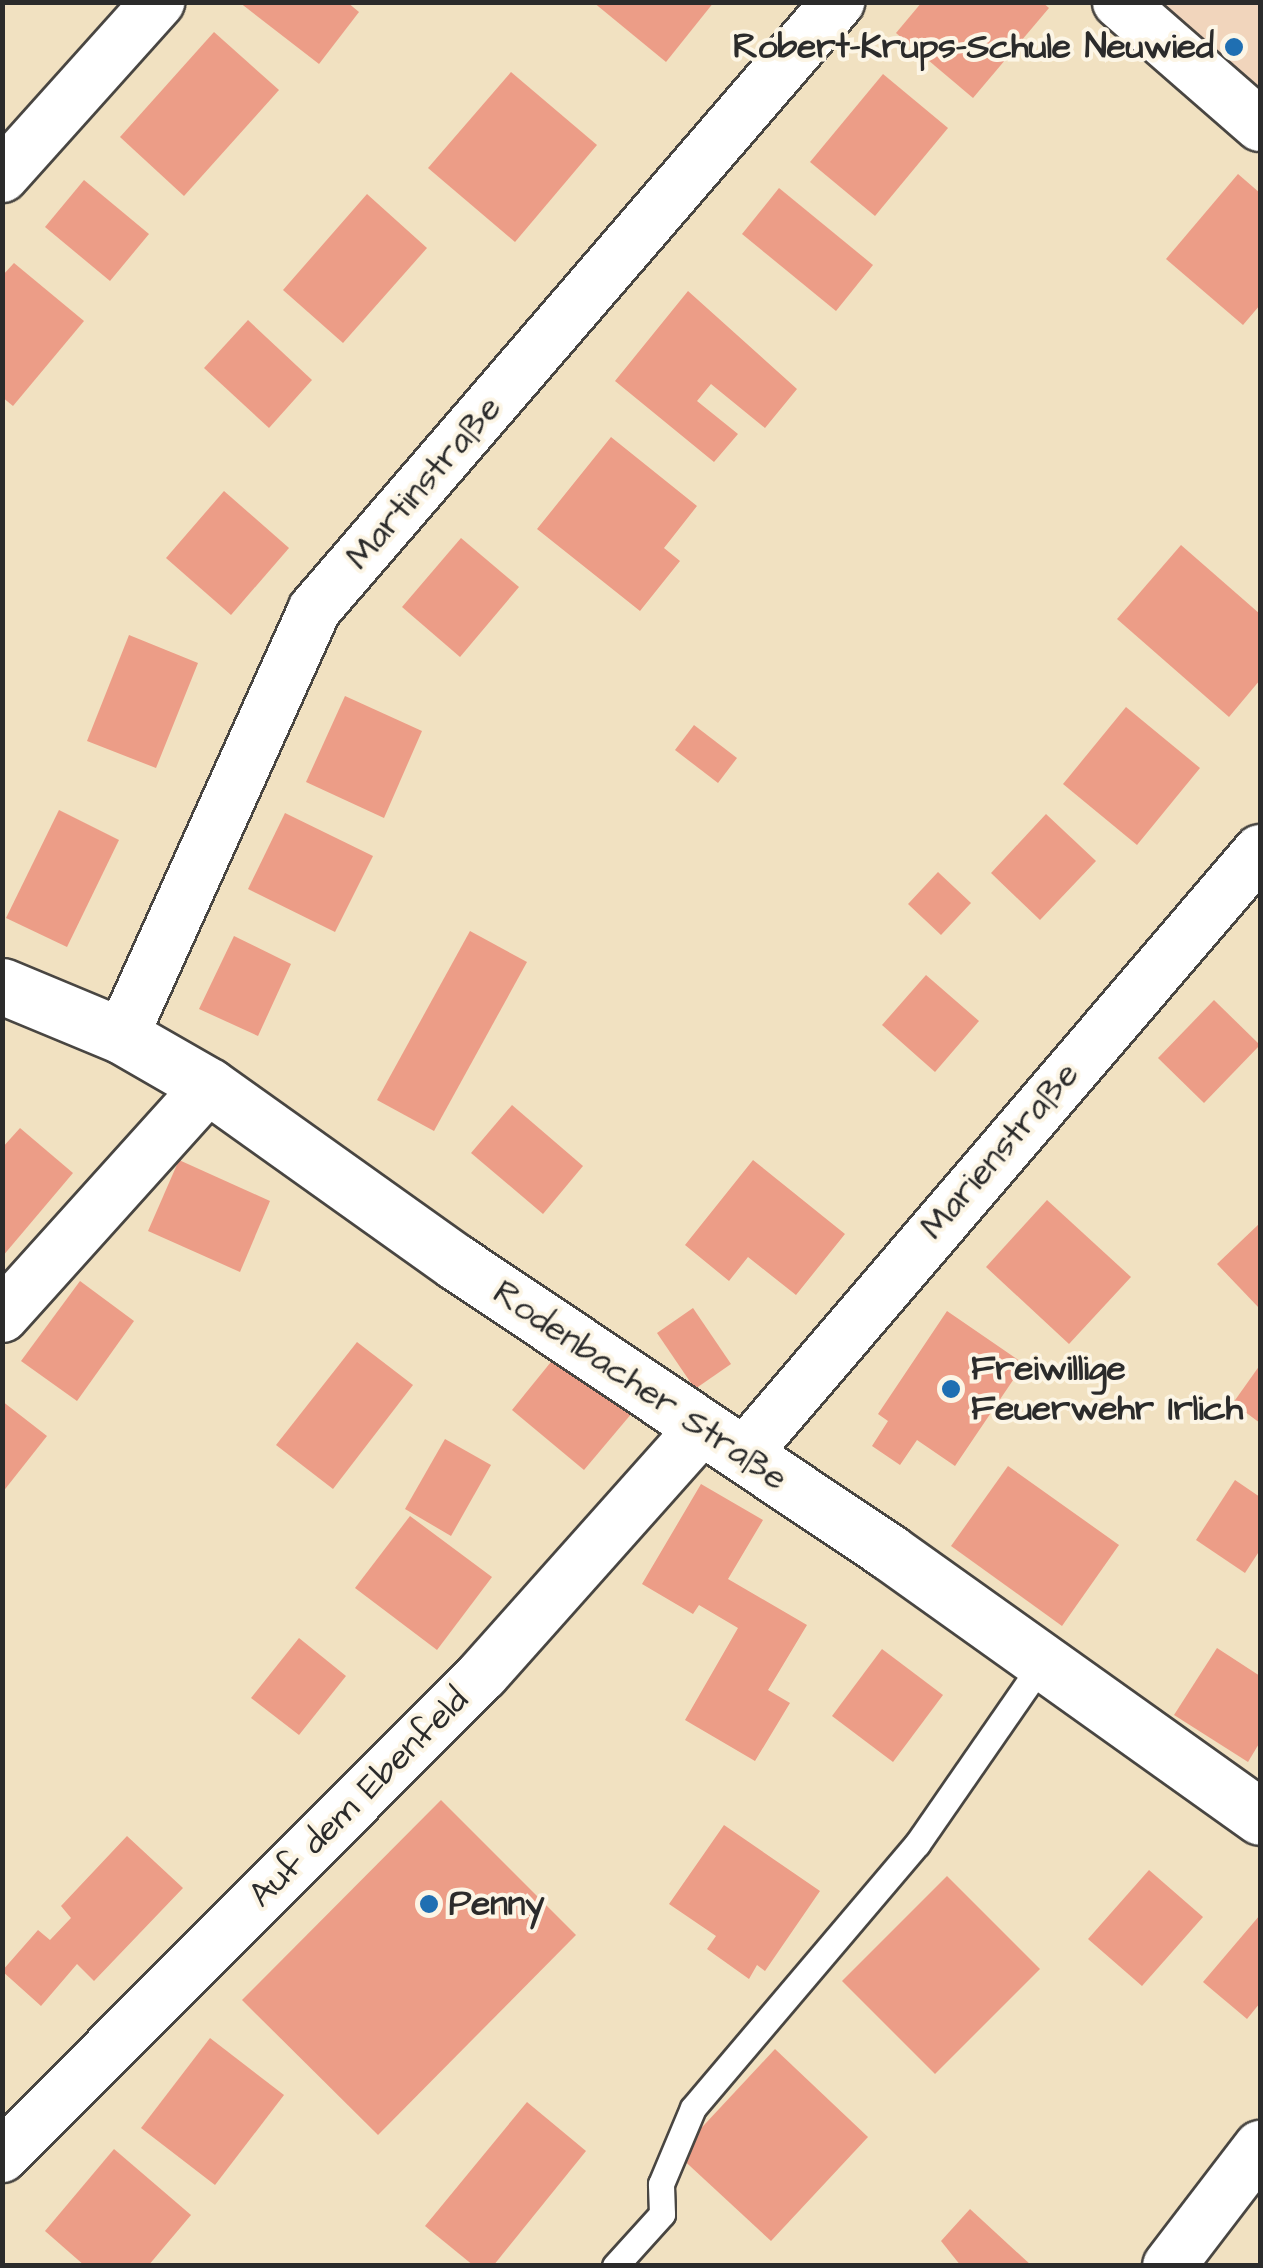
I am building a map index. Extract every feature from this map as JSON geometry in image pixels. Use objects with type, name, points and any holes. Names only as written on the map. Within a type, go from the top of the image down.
[{"type":"street","points":[[2,176],[158,2]]},
{"type":"street","name":"Martinstraße","points":[[122,1036],[314,610],[838,2]]},
{"type":"street","points":[[1119,2],[1260,125]]},
{"type":"street","name":"Marienstraße","points":[[722,1441],[1260,851]]},
{"type":"street","name":"Rodenbacher Straße","points":[[2,986],[122,1036],[209,1086],[1043,1662],[1260,1817]]},
{"type":"street","points":[[2,1316],[209,1086]]},
{"type":"street","name":"Auf dem Ebenfeld","points":[[2,2156],[483,1674],[722,1441]]},
{"type":"street","points":[[1188,2259],[1260,2147]]},
{"type":"lane","points":[[616,2266],[662,2214],[661,2184],[693,2108],[917,1844],[1043,1662]]},
{"type":"shaded area","name":"Robert-Krups-Schule Neuwied","points":[[1156,3],[1260,3],[1260,91]]},
{"type":"building","points":[[239,2],[347,2],[359,12],[319,64]]},
{"type":"building","points":[[593,2],[714,2],[666,62]]},
{"type":"building","points":[[922,2],[1042,2],[1049,8],[973,98],[896,33]]},
{"type":"building","points":[[214,32],[279,90],[184,196],[120,137]]},
{"type":"building","points":[[511,72],[597,145],[515,242],[428,168]]},
{"type":"building","points":[[883,74],[948,128],[875,216],[810,162]]},
{"type":"building","points":[[1238,174],[1260,193],[1260,305],[1243,325],[1166,259]]},
{"type":"building","points":[[84,180],[149,234],[110,281],[45,227]]},
{"type":"building","points":[[779,188],[873,265],[836,311],[742,234]]},
{"type":"building","points":[[367,194],[427,248],[343,343],[283,290]]},
{"type":"building","points":[[14,263],[84,321],[13,406],[2,397],[2,276]]},
{"type":"building","points":[[688,291],[797,389],[765,428],[711,384],[697,401],[738,434],[714,462],[615,381]]},
{"type":"building","points":[[248,320],[312,380],[269,428],[204,368]]},
{"type":"building","points":[[611,437],[697,506],[664,548],[680,561],[640,611],[537,529]]},
{"type":"building","points":[[224,491],[289,548],[231,615],[166,558]]},
{"type":"building","points":[[461,538],[519,587],[460,657],[402,607]]},
{"type":"building","points":[[1181,545],[1260,614],[1260,680],[1229,717],[1117,619]]},
{"type":"building","points":[[129,635],[198,663],[156,768],[87,741]]},
{"type":"building","points":[[345,696],[422,731],[384,818],[306,782]]},
{"type":"building","points":[[1126,707],[1200,768],[1137,845],[1063,784]]},
{"type":"building","points":[[694,725],[737,758],[718,783],[675,750]]},
{"type":"building","points":[[59,810],[119,840],[67,947],[6,918]]},
{"type":"building","points":[[285,813],[373,856],[335,932],[248,889]]},
{"type":"building","points":[[1046,814],[1096,861],[1040,920],[991,873]]},
{"type":"building","points":[[938,872],[971,903],[941,935],[908,904]]},
{"type":"building","points":[[470,931],[527,962],[434,1131],[377,1100]]},
{"type":"building","points":[[234,936],[291,964],[258,1036],[199,1009]]},
{"type":"building","points":[[926,975],[979,1021],[935,1072],[882,1025]]},
{"type":"building","points":[[1214,1000],[1260,1045],[1204,1103],[1158,1058]]},
{"type":"building","points":[[512,1105],[583,1166],[543,1214],[471,1153]]},
{"type":"building","points":[[20,1128],[73,1173],[2,1257],[2,1148]]},
{"type":"building","points":[[179,1160],[270,1201],[240,1272],[148,1231]]},
{"type":"building","points":[[753,1160],[845,1234],[796,1295],[748,1257],[729,1281],[685,1245]]},
{"type":"building","points":[[1047,1200],[1131,1277],[1069,1344],[986,1267]]},
{"type":"building","points":[[1260,1223],[1260,1309],[1217,1264]]},
{"type":"building","points":[[80,1281],[134,1321],[77,1401],[21,1361]]},
{"type":"building","points":[[693,1308],[731,1364],[695,1389],[657,1333]]},
{"type":"building","name":"Freiwillige Feuerwehr Irlich","points":[[947,1311],[1024,1364],[955,1466],[917,1440],[900,1465],[872,1446],[888,1421],[878,1414]]},
{"type":"building","points":[[357,1342],[413,1385],[333,1489],[276,1445]]},
{"type":"building","points":[[559,1352],[632,1413],[584,1470],[512,1410]]},
{"type":"building","points":[[1260,1365],[1260,1423],[1233,1403]]},
{"type":"building","points":[[2,1401],[47,1436],[2,1493]]},
{"type":"building","points":[[445,1439],[491,1465],[451,1536],[405,1509]]},
{"type":"building","points":[[1008,1466],[1119,1545],[1062,1626],[951,1546]]},
{"type":"building","points":[[1235,1480],[1260,1497],[1260,1550],[1245,1573],[1196,1540]]},
{"type":"building","points":[[701,1484],[763,1520],[728,1579],[807,1625],[768,1690],[790,1703],[755,1761],[685,1720],[738,1628],[699,1605],[693,1614],[642,1584]]},
{"type":"building","points":[[410,1516],[492,1577],[437,1650],[355,1588]]},
{"type":"building","points":[[299,1638],[346,1676],[299,1735],[251,1698]]},
{"type":"building","points":[[1217,1648],[1260,1676],[1260,1742],[1248,1762],[1174,1715]]},
{"type":"building","points":[[882,1649],[943,1695],[893,1762],[832,1716]]},
{"type":"building","points":[[441,1800],[576,1935],[378,2135],[242,2000]]},
{"type":"building","points":[[724,1825],[820,1891],[765,1971],[757,1965],[749,1979],[707,1949],[716,1936],[669,1904]]},
{"type":"building","points":[[127,1836],[183,1888],[94,1981],[77,1964],[41,2006],[2,1971],[38,1930],[50,1940],[71,1918],[61,1906]]},
{"type":"building","points":[[1149,1870],[1203,1917],[1142,1986],[1088,1939]]},
{"type":"building","points":[[947,1876],[1040,1969],[935,2074],[842,1981]]},
{"type":"building","points":[[1260,1915],[1260,2003],[1247,2019],[1203,1982]]},
{"type":"building","points":[[210,2038],[284,2095],[215,2185],[141,2128]]},
{"type":"building","points":[[775,2049],[868,2137],[771,2241],[677,2154]]},
{"type":"building","points":[[527,2102],[586,2151],[493,2266],[474,2266],[425,2226]]},
{"type":"building","points":[[114,2149],[191,2215],[148,2266],[85,2266],[45,2231]]},
{"type":"building","points":[[970,2209],[1032,2266],[961,2266],[941,2241]]},
{"type":"place","name":"Robert-Krups-Schule Neuwied","points":[[1234,47]]},
{"type":"place","name":"Freiwillige Feuerwehr Irlich","points":[[951,1389]]},
{"type":"place","name":"Penny","points":[[429,1904]]}]
